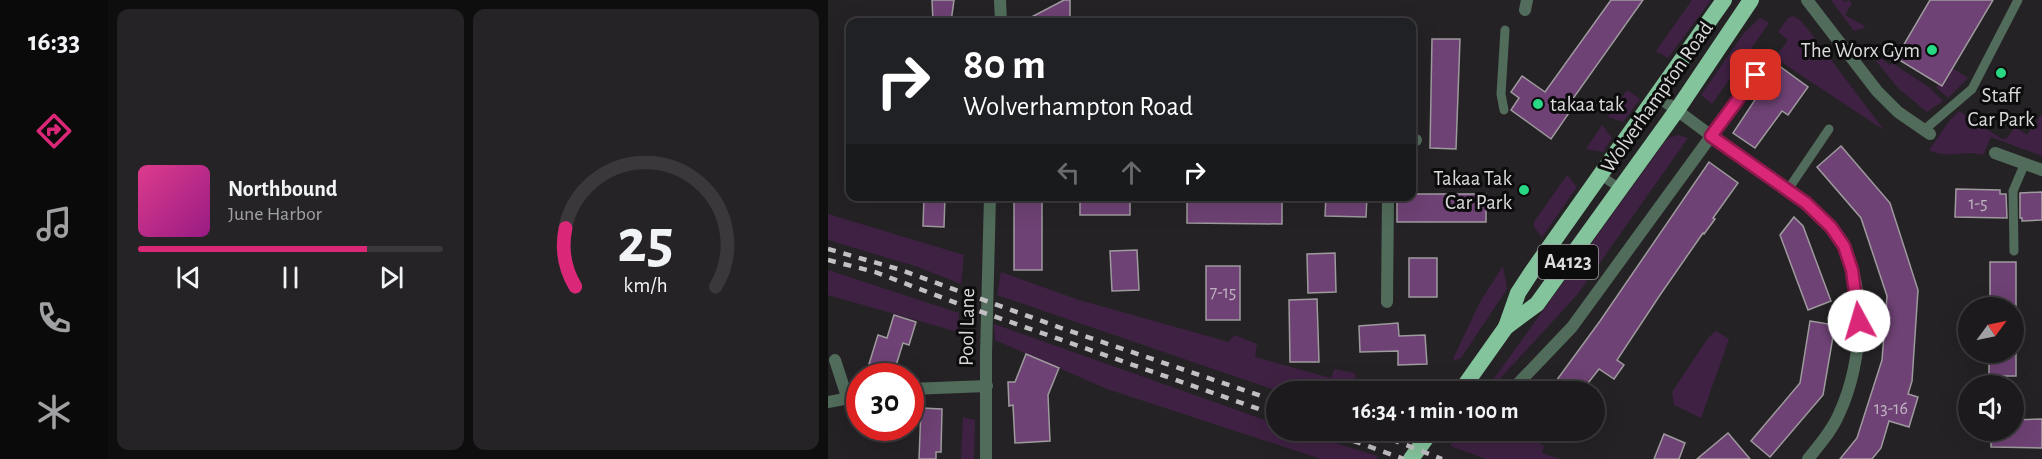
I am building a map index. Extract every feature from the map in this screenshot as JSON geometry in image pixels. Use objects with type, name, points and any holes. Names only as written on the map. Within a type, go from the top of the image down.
[{"type":"highway","name":"Wolverhampton Road","points":[[1467,381],[1506,327],[1518,293],[1724,0]]},
{"type":"highway","name":"Wolverhampton Road","points":[[1506,327],[1537,304],[1677,110],[1751,0]]},
{"type":"highway","points":[[1411,459],[1424,441]]},
{"type":"street","points":[[1000,0],[1001,18]]},
{"type":"street","points":[[1807,0],[1877,91],[1898,112],[1927,132]]},
{"type":"street","points":[[1520,381],[1572,327],[1768,58]]},
{"type":"street","points":[[1656,95],[1818,214],[1831,227],[1844,246],[1852,270],[1859,321],[1858,346],[1848,393],[1838,417],[1808,459]]},
{"type":"street","points":[[1995,153],[2042,170]]},
{"type":"street","name":"Pool Lane","points":[[986,459],[990,201]]},
{"type":"street","points":[[1387,302],[1388,201]]},
{"type":"street","points":[[836,360],[846,382]]},
{"type":"street","points":[[924,388],[987,386]]},
{"type":"street","points":[[828,402],[846,398]]},
{"type":"lane","points":[[1927,132],[1972,89],[2018,0]]},
{"type":"lane","points":[[1504,30],[1501,94],[1504,110]]},
{"type":"lane","points":[[1787,191],[1829,129]]},
{"type":"lane","points":[[2014,251],[2013,191],[2025,163]]},
{"type":"lane","points":[[1600,175],[1621,189]]},
{"type":"shaded area","points":[[1692,0],[1711,0],[1668,58],[1656,51]]},
{"type":"shaded area","points":[[1831,0],[1845,2],[1849,0],[1852,3],[1845,15],[1866,27],[1854,31]]},
{"type":"shaded area","points":[[1793,16],[1807,28],[1884,130],[1775,58],[1788,40],[1778,32],[1788,18]]},
{"type":"shaded area","points":[[1760,18],[1769,23],[1712,104],[1701,95],[1744,33]]},
{"type":"shaded area","points":[[1879,57],[1930,88],[1943,101],[1927,112],[1899,89],[1876,61]]},
{"type":"shaded area","points":[[1952,68],[1968,78],[1948,98],[1936,87]]},
{"type":"shaded area","points":[[1627,90],[1640,99],[1623,122],[1608,117]]},
{"type":"shaded area","points":[[1959,111],[2002,139],[2006,139],[2015,127],[2027,135],[2042,114],[2042,156],[1991,137],[1983,155],[1976,153],[1944,154],[1929,150]]},
{"type":"shaded area","points":[[1602,125],[1612,138],[1603,152],[1586,149]]},
{"type":"shaded area","points":[[1678,135],[1688,138],[1577,295],[1498,381],[1492,381],[1664,143],[1669,138]]},
{"type":"shaded area","points":[[1567,175],[1577,187],[1542,237],[1534,227],[1534,222]]},
{"type":"shaded area","points":[[828,214],[964,255],[961,284],[918,267],[828,240]]},
{"type":"shaded area","points":[[1503,266],[1507,289],[1461,358],[1453,359],[1480,302]]},
{"type":"shaded area","points":[[828,270],[959,313],[958,332],[828,295]]},
{"type":"shaded area","points":[[1001,272],[1079,300],[1229,342],[1234,335],[1257,344],[1255,357],[1331,378],[1334,369],[1355,373],[1356,381],[1266,381],[1266,387],[997,295]]},
{"type":"shaded area","points":[[994,324],[1266,420],[1266,441],[1328,441],[1378,456],[1376,459],[1321,459],[1107,389],[995,340]]},
{"type":"shaded area","points":[[1716,331],[1729,339],[1701,418],[1674,405],[1672,392],[1708,338]]},
{"type":"shaded area","points":[[963,417],[975,420],[974,459],[961,459]]},
{"type":"shaded area","points":[[1454,441],[1536,441],[1544,446],[1542,453],[1560,459],[1486,459],[1450,446]]},
{"type":"building","points":[[932,0],[954,0],[952,18],[933,18]]},
{"type":"building","points":[[1064,0],[1070,0],[1070,18],[1030,18]]},
{"type":"building","points":[[1611,0],[1643,0],[1567,107],[1571,110],[1551,139],[1511,110],[1519,98],[1511,92],[1522,76],[1545,92]]},
{"type":"building","name":"The Worx Gym","points":[[1930,0],[1993,0],[1942,86],[1896,58]]},
{"type":"building","points":[[1432,39],[1460,39],[1456,149],[1430,148]]},
{"type":"building","points":[[1778,65],[1808,87],[1788,115],[1782,111],[1755,148],[1733,133]]},
{"type":"building","points":[[1841,146],[1890,203],[1918,290],[1912,381],[1908,394],[1918,397],[1909,427],[1889,421],[1881,448],[1872,459],[1840,459],[1857,438],[1882,360],[1887,296],[1861,218],[1817,167]]},
{"type":"building","points":[[1709,162],[1738,183],[1617,360],[1624,365],[1614,379],[1599,369],[1590,381],[1556,381]]},
{"type":"building","points":[[1956,189],[2000,190],[2000,194],[2006,194],[2007,218],[1955,217]]},
{"type":"building","points":[[2042,192],[2042,220],[2022,221],[2020,193]]},
{"type":"building","points":[[1416,194],[1486,194],[1486,222],[1397,222],[1397,201],[1416,201]]},
{"type":"building","points":[[924,201],[945,201],[944,227],[923,226]]},
{"type":"building","points":[[1014,201],[1042,201],[1042,270],[1014,270]]},
{"type":"building","points":[[1080,201],[1130,201],[1130,215],[1080,215]]},
{"type":"building","points":[[1187,201],[1282,201],[1282,224],[1187,223]]},
{"type":"building","points":[[1326,201],[1367,201],[1366,217],[1325,216]]},
{"type":"building","points":[[1794,217],[1803,226],[1831,301],[1808,310],[1780,235]]},
{"type":"building","points":[[1137,250],[1139,290],[1112,291],[1110,251]]},
{"type":"building","points":[[1335,253],[1336,292],[1308,293],[1307,254]]},
{"type":"building","points":[[1409,258],[1437,258],[1437,297],[1409,297]]},
{"type":"building","points":[[1990,262],[2016,262],[2016,297],[1990,297]]},
{"type":"building","points":[[1206,266],[1240,266],[1240,320],[1206,320]]},
{"type":"building","points":[[1317,299],[1319,362],[1290,362],[1289,300]]},
{"type":"building","points":[[894,315],[916,322],[909,345],[903,343],[897,363],[869,363],[878,335],[887,338]]},
{"type":"building","points":[[1810,321],[1835,325],[1823,395],[1770,457],[1751,441],[1800,383]]},
{"type":"building","points":[[1398,323],[1399,336],[1425,335],[1427,364],[1398,365],[1398,351],[1360,352],[1359,326]]},
{"type":"building","points":[[1026,354],[1059,368],[1048,395],[1050,441],[1015,443],[1013,405],[1009,406],[1008,382],[1015,382]]},
{"type":"building","points":[[1989,363],[2016,363],[2016,375],[1989,375]]},
{"type":"building","points":[[924,408],[942,409],[941,452],[936,452],[936,459],[919,459],[920,441],[924,441]]},
{"type":"building","points":[[2042,419],[2042,448],[1991,447],[1991,441],[2024,441],[2024,420]]},
{"type":"building","points":[[1728,433],[1750,459],[1697,459]]},
{"type":"building","points":[[1664,434],[1685,443],[1679,459],[1654,459]]},
{"type":"railway","points":[[828,249],[898,269],[1061,328],[1266,398]]},
{"type":"railway","points":[[828,260],[875,272],[959,304],[1266,411]]},
{"type":"railway","points":[[1354,441],[1404,459]]},
{"type":"railway","points":[[1396,441],[1442,459]]},
{"type":"place","name":"The Worx Gym","points":[[1932,50]]},
{"type":"place","name":"Staff Car Park","points":[[2001,73]]},
{"type":"place","name":"takaa tak","points":[[1538,104]]},
{"type":"place","name":"Takaa Tak Car Park","points":[[1524,190]]},
{"type":"route","points":[[1756,75],[1711,136],[1806,203],[1831,227],[1844,246],[1852,270],[1859,321]]}]
